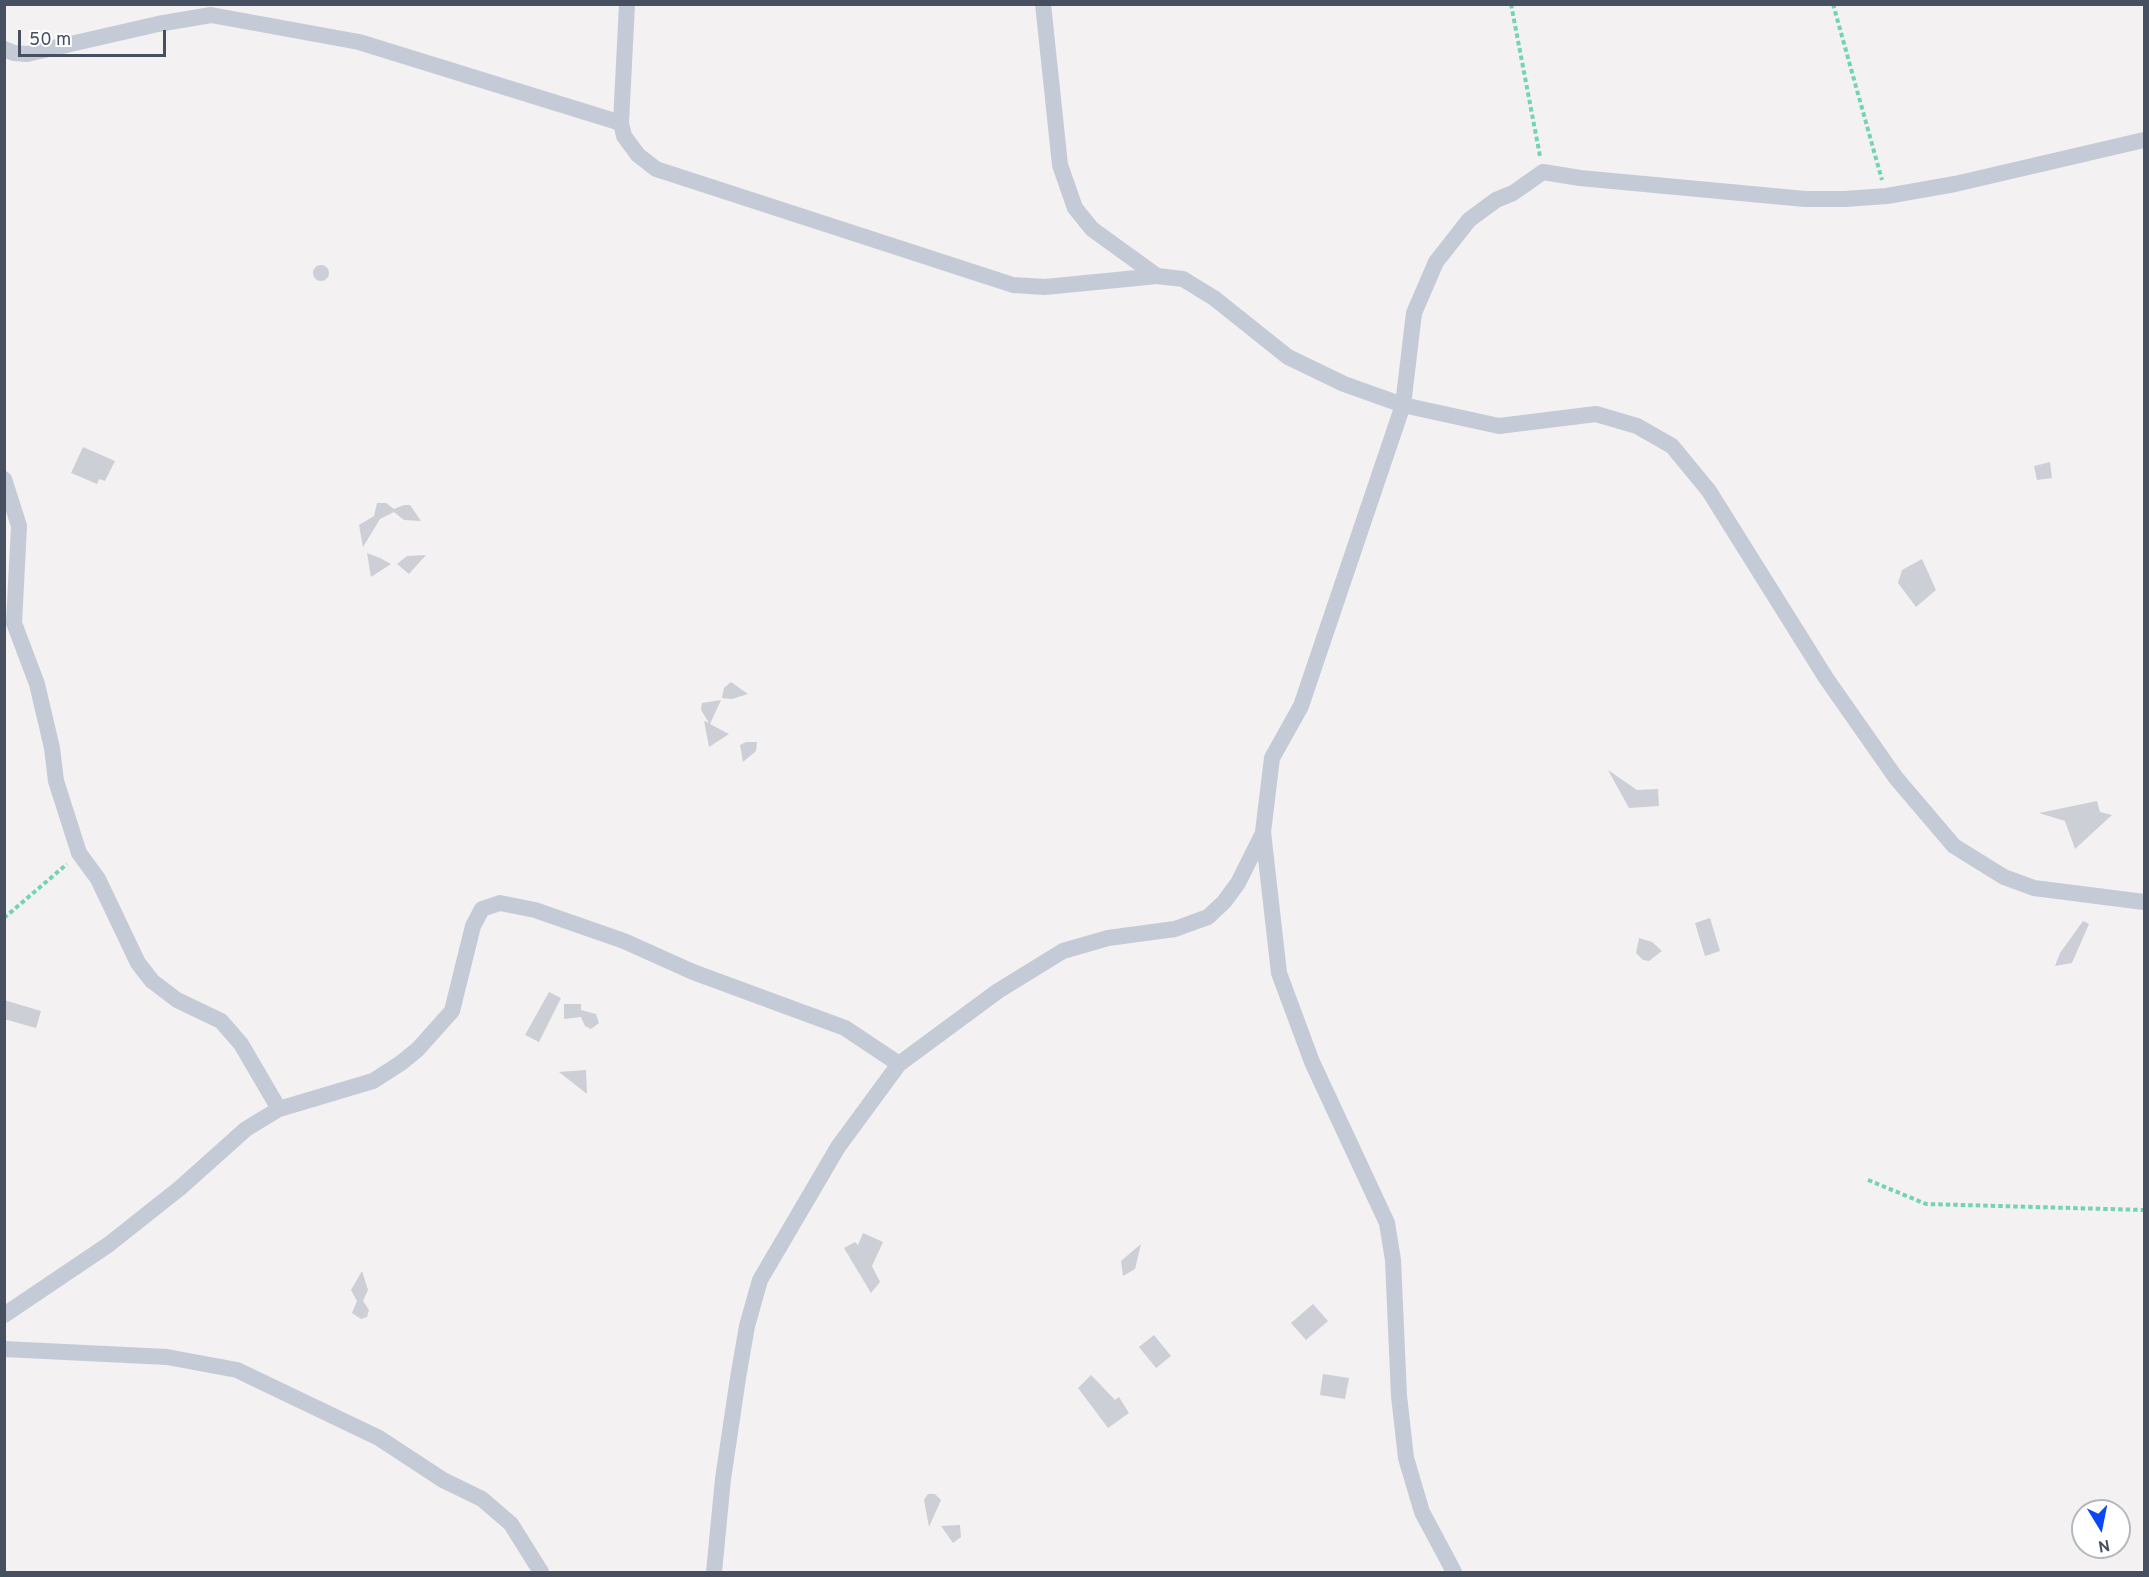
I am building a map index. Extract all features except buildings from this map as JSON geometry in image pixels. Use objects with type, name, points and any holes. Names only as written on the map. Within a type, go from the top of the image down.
[{"type":"street","points":[[627,4],[621,123],[624,136],[638,155],[656,169],[1013,285],[1045,287],[1157,276],[1183,279],[1207,293],[1288,357],[1344,384],[1403,405],[1499,426],[1596,414],[1637,426],[1672,446],[1708,491],[1826,678],[1889,769],[1954,846],[2004,877],[2034,888],[2145,902]]},
{"type":"street","points":[[1043,4],[1060,165],[1075,208],[1092,229],[1157,276]]},
{"type":"street","points":[[4,49],[27,54],[158,24],[211,15],[359,42],[621,123]]},
{"type":"street","points":[[1454,1572],[1422,1512],[1406,1458],[1399,1396],[1395,1294],[1388,1223],[1312,1062],[1279,973],[1263,832],[1272,758],[1305,695],[1403,405],[1414,313],[1436,262],[1469,220],[1496,200],[1513,193],[1543,172],[1580,178],[1805,199],[1887,196],[1966,181],[2145,140]]},
{"type":"street","points":[[4,479],[19,526],[14,623],[37,684],[52,748],[56,781],[79,853],[98,879],[138,963],[152,981],[177,1000],[221,1021],[241,1044],[279,1109]]},
{"type":"street","points":[[714,1572],[723,1479],[738,1378],[747,1326],[760,1280],[838,1147],[899,1064],[998,992],[1063,951],[1108,938],[1175,929],[1208,916],[1224,902],[1238,883],[1263,832]]},
{"type":"street","points":[[4,1315],[108,1245],[180,1188],[246,1129],[279,1109],[373,1081],[418,1049],[452,1011],[462,979],[473,926],[482,909],[500,903],[535,910],[624,941],[693,972],[845,1028],[899,1064]]},
{"type":"street","points":[[4,1349],[167,1358],[237,1370],[379,1438],[443,1480],[482,1499],[511,1524],[541,1572]]},
{"type":"path","points":[[1511,4],[1543,172]]},
{"type":"path","points":[[1833,4],[1887,196]]},
{"type":"path","points":[[4,918],[79,853]]},
{"type":"path","points":[[1868,1180],[1926,1204],[2145,1210]]}]
